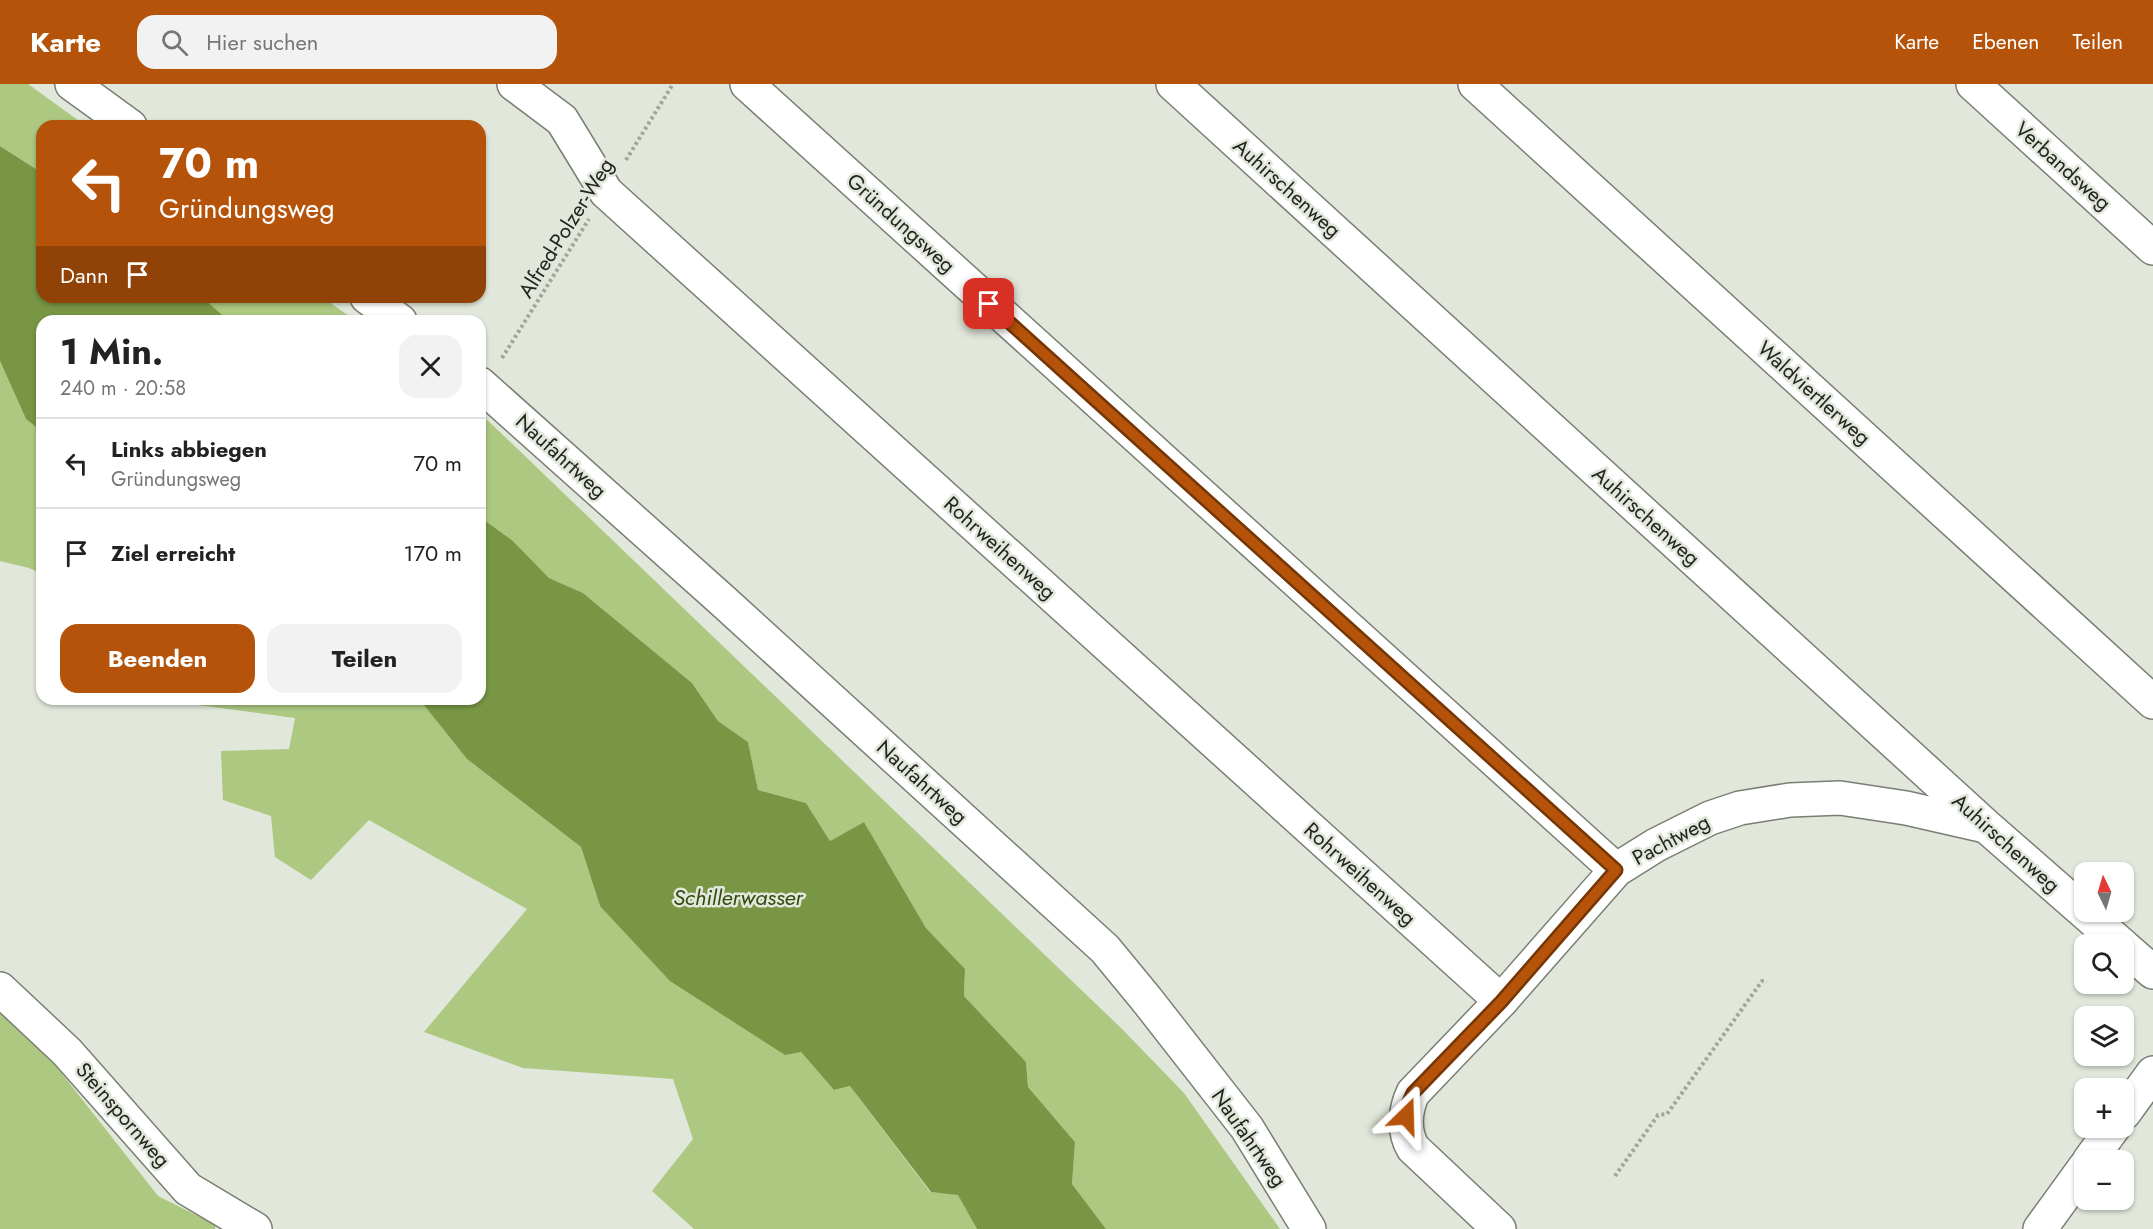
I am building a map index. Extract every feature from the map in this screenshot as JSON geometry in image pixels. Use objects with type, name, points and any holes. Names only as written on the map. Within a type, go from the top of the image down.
[{"type":"street","points":[[72,84],[122,120]]},
{"type":"street","name":"Rohrweihenweg","points":[[514,84],[562,120],[606,192],[1501,1002]]},
{"type":"street","name":"Gründungsweg","points":[[747,84],[1616,870]]},
{"type":"street","name":"Auhirschenweg","points":[[1173,84],[1986,826],[2109,934]]},
{"type":"street","name":"Waldviertlerweg","points":[[1475,84],[2153,702]]},
{"type":"street","name":"Verbandsweg","points":[[1973,84],[2153,248]]},
{"type":"street","points":[[375,303],[392,315]]},
{"type":"street","name":"Naufahrtweg","points":[[486,390],[723,601],[1105,949],[1246,1128],[1309,1229]]},
{"type":"street","name":"Pachtweg","points":[[1500,1229],[1413,1148],[1408,1140],[1407,1106],[1413,1093],[1501,1002],[1616,870],[1656,845],[1710,818],[1740,808],[1790,800],[1840,798],[1906,808],[1986,826]]},
{"type":"street","name":"Auhirschenweg","points":[[2134,956],[2153,972]]},
{"type":"street","name":"Steinspornweg","points":[[0,989],[67,1052],[188,1189],[255,1229]]},
{"type":"street","points":[[2134,1099],[2153,1073]]},
{"type":"street","points":[[2040,1229],[2074,1182]]},
{"type":"path","name":"Alfred-Polzer-Weg","points":[[486,380],[673,84]]},
{"type":"path","points":[[1615,1176],[1658,1115],[1667,1114],[1762,981],[1767,982]]},
{"type":"shaded area","points":[[0,84],[28,84],[78,120],[36,120],[36,169],[0,146]]},
{"type":"shaded area","points":[[209,303],[330,303],[348,315],[222,315]]},
{"type":"shaded area","points":[[0,361],[26,419],[36,427],[36,571],[0,561]]},
{"type":"shaded area","points":[[486,419],[1122,1029],[1184,1093],[1280,1229],[1106,1229],[1072,1184],[1075,1142],[1028,1087],[1026,1062],[964,996],[965,969],[926,928],[864,822],[830,841],[806,803],[758,790],[748,742],[718,721],[692,683],[583,593],[549,578],[513,541],[486,521]]},
{"type":"shaded area","points":[[199,705],[424,705],[467,759],[581,847],[600,906],[801,1052],[834,1090],[850,1086],[930,1192],[958,1194],[977,1229],[694,1229],[652,1191],[693,1139],[673,1079],[523,1068],[424,1032],[527,909],[369,820],[311,880],[275,857],[271,816],[223,800],[221,751],[289,749],[295,718]]},
{"type":"shaded area","points":[[0,1005],[59,1070],[158,1196],[216,1225],[215,1229],[0,1229]]},
{"type":"water","points":[[0,146],[36,169],[36,303],[209,303],[222,315],[36,315],[36,427],[26,419],[0,361]]},
{"type":"water","name":"Schillerwasser","points":[[486,521],[513,541],[549,578],[583,593],[692,683],[718,721],[748,742],[758,790],[806,803],[830,841],[864,822],[926,928],[965,969],[964,996],[1026,1062],[1028,1087],[1075,1142],[1072,1184],[1106,1229],[977,1229],[958,1195],[931,1192],[850,1086],[834,1090],[801,1052],[785,1055],[670,981],[600,906],[581,847],[467,759],[424,705],[486,705]]},
{"type":"route","points":[[989,304],[1616,870],[1501,1002],[1413,1093],[1407,1106],[1406,1116]]}]
